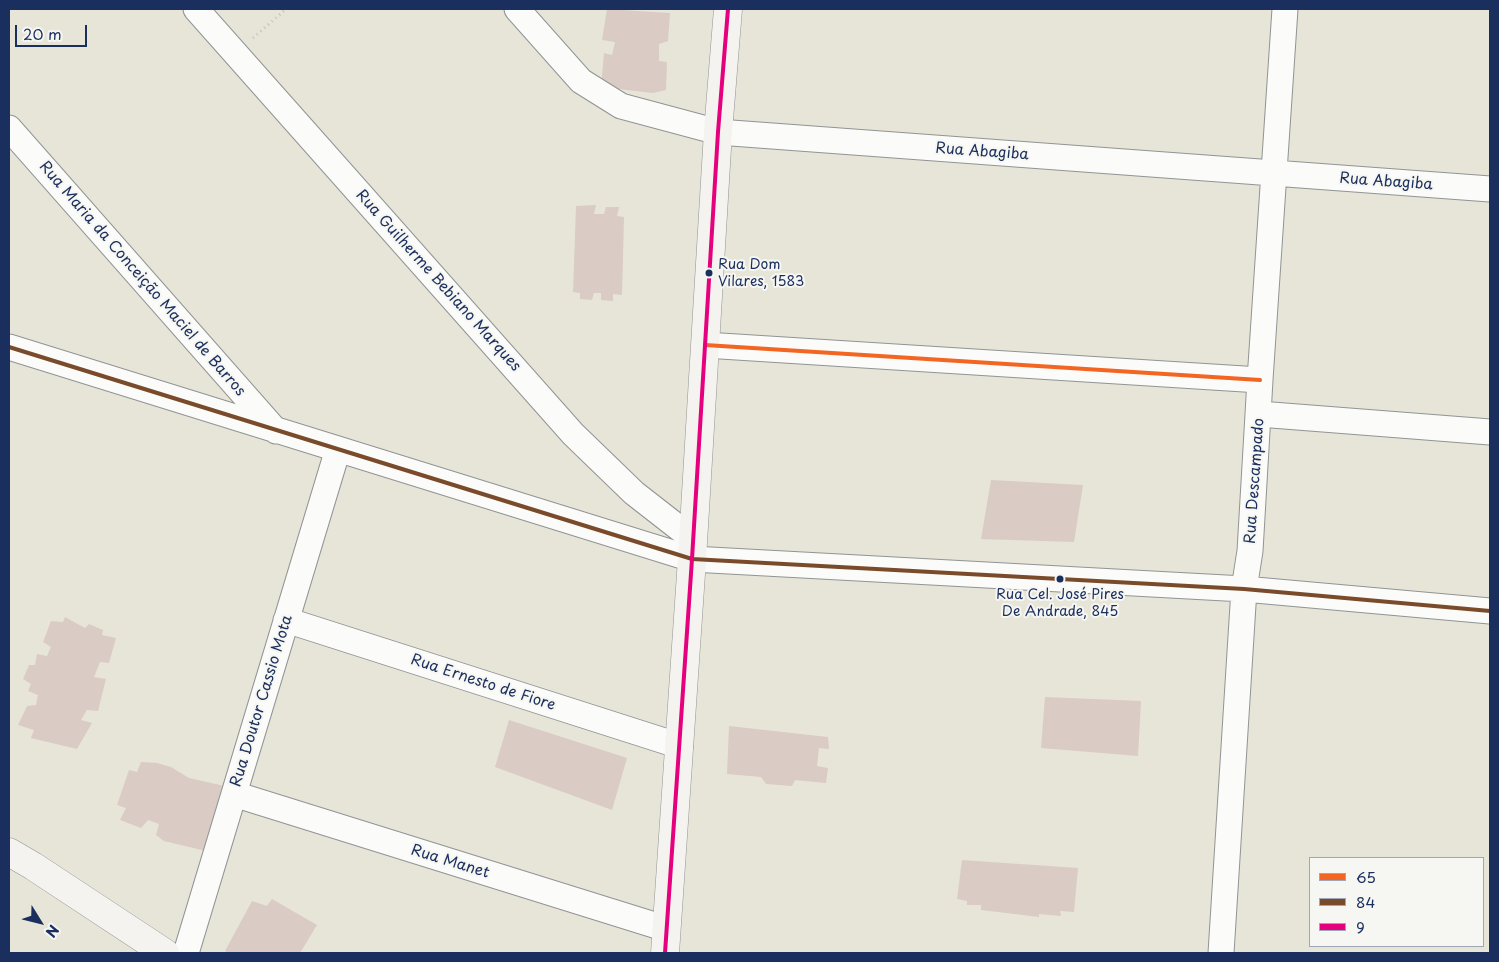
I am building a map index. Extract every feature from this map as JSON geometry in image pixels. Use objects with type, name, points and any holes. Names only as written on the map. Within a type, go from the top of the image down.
[{"type":"street","name":"Rua Guilherme Bebiano Marques","points":[[196,9],[574,434],[692,549]]},
{"type":"street","name":"Rua Abagiba","points":[[517,9],[581,81],[621,106],[718,132],[1490,189]]},
{"type":"street","points":[[666,941],[718,132],[728,9]]},
{"type":"street","name":"Rua Descampado","points":[[1221,953],[1244,589],[1250,551],[1285,9]]},
{"type":"street","name":"Rua Maria da Conceição Maciel de Barros","points":[[9,128],[276,430]]},
{"type":"street","points":[[705,345],[1260,380]]},
{"type":"street","points":[[9,347],[338,449],[692,549],[1244,589],[1490,611]]},
{"type":"street","points":[[1259,414],[1490,432]]},
{"type":"street","name":"Rua Doutor Cassio Mota","points":[[186,953],[338,449]]},
{"type":"street","name":"Rua Ernesto de Fiore","points":[[286,620],[680,746]]},
{"type":"street","name":"Rua Manet","points":[[234,794],[666,941]]},
{"type":"street","points":[[9,852],[165,953]]},
{"type":"path","points":[[236,53],[286,9]]},
{"type":"building","points":[[607,9],[670,13],[668,41],[659,44],[659,61],[667,62],[666,90],[653,93],[601,87],[604,53],[612,55],[615,42],[602,40]]},
{"type":"building","points":[[596,205],[594,214],[604,214],[606,207],[619,207],[617,216],[624,217],[622,295],[613,294],[613,301],[601,300],[601,293],[594,293],[592,300],[580,299],[580,293],[573,292],[576,206]]},
{"type":"building","points":[[991,480],[1083,485],[1074,542],[981,539]]},
{"type":"building","points":[[65,617],[85,628],[89,624],[103,630],[102,635],[116,638],[109,663],[100,662],[94,677],[106,679],[98,711],[87,710],[81,720],[92,723],[77,749],[31,738],[34,730],[18,725],[27,706],[36,705],[38,695],[28,691],[31,684],[23,679],[29,665],[35,665],[37,654],[47,656],[51,647],[43,642],[51,621],[63,622]]},
{"type":"building","points":[[1045,697],[1141,701],[1138,756],[1041,748]]},
{"type":"building","points":[[509,720],[627,758],[612,810],[495,767]]},
{"type":"building","points":[[729,726],[828,737],[829,749],[819,748],[817,766],[828,768],[826,783],[795,780],[792,786],[766,784],[761,777],[727,774]]},
{"type":"building","points":[[141,762],[157,763],[171,767],[189,778],[229,787],[206,851],[164,841],[156,835],[159,824],[148,820],[141,828],[120,820],[126,808],[117,805],[129,770],[137,772]]},
{"type":"building","points":[[962,860],[1078,868],[1074,912],[1060,911],[1061,916],[1039,914],[1039,917],[981,910],[981,905],[967,905],[967,901],[957,899]]},
{"type":"building","points":[[272,899],[317,925],[300,953],[229,953],[225,951],[252,901],[267,906]]},
{"type":"transit line","name":"9","points":[[665,953],[692,559],[718,132],[728,9]]},
{"type":"transit line","name":"65","points":[[705,345],[1260,380]]},
{"type":"transit line","name":"84","points":[[9,347],[692,559],[1244,589],[1490,611]]},
{"type":"place","name":"Rua Dom Vilares, 1583","points":[[709,273]]},
{"type":"place","name":"Rua Cel. José Pires De Andrade, 845","points":[[1060,579]]}]
